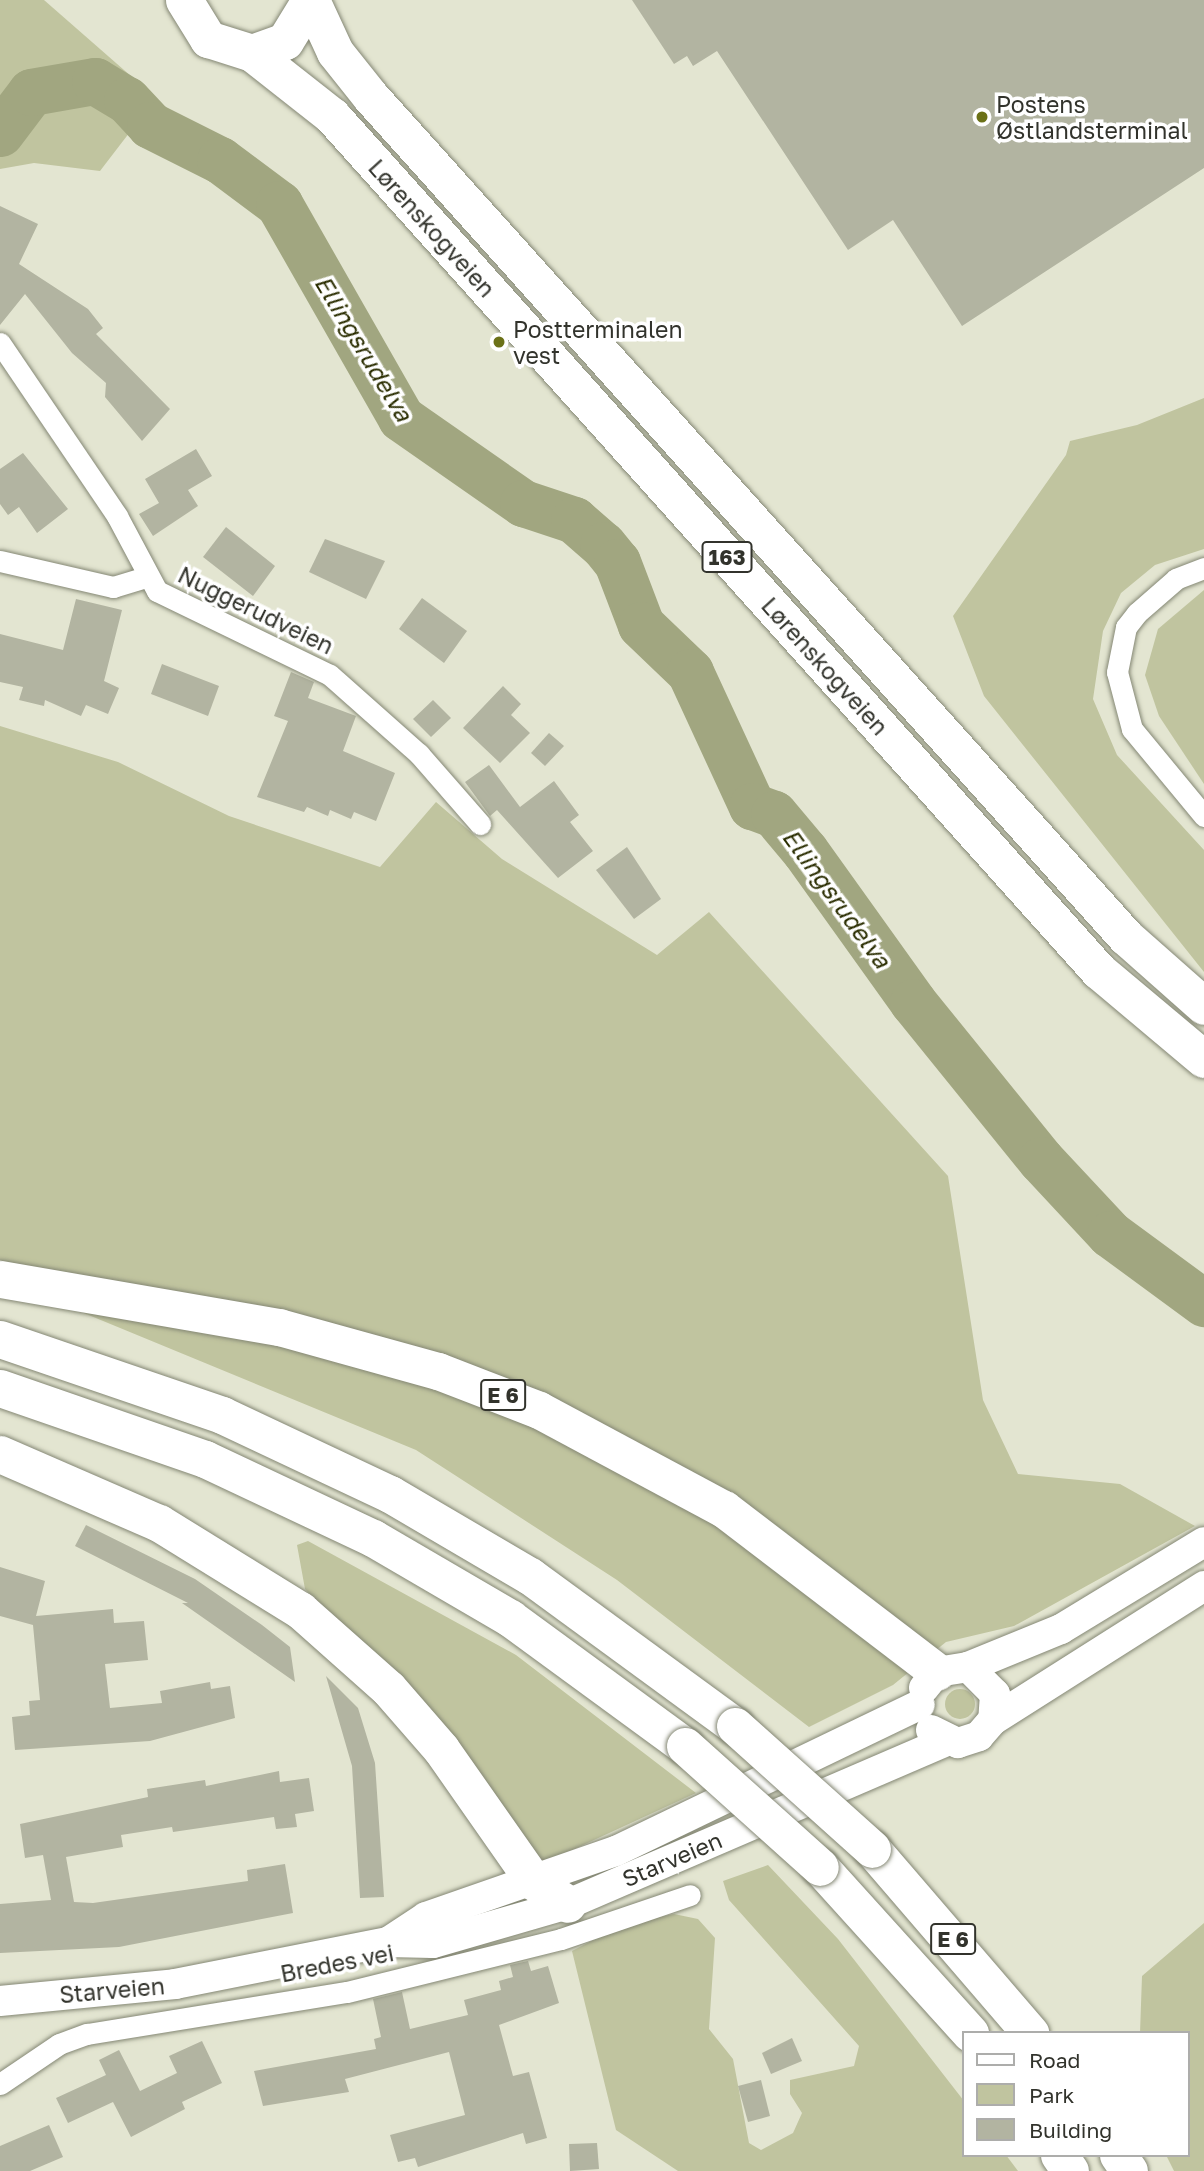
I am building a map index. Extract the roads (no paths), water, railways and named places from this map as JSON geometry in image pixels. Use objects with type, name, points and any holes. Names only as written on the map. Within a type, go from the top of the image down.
[{"type":"highway","name":"163","points":[[184,0],[208,39],[252,52],[285,41],[311,0]]},
{"type":"highway","name":"Lørenskogveien","points":[[311,0],[335,52],[370,96],[1126,937],[1204,1006]]},
{"type":"highway","name":"Lørenskogveien","points":[[252,52],[332,116],[1099,971],[1204,1059]]},
{"type":"highway","name":"E 6","points":[[0,1279],[279,1327],[438,1371],[539,1410],[724,1509],[953,1670]]},
{"type":"highway","name":"E 6","points":[[0,1339],[222,1415],[390,1494],[530,1576],[735,1726],[872,1849],[1028,2031]]},
{"type":"highway","name":"E 6","points":[[0,1388],[205,1459],[373,1538],[510,1618],[685,1746],[820,1867],[968,2031]]},
{"type":"highway","points":[[0,1454],[159,1523],[300,1610],[415,1718],[534,1882],[568,1904]]},
{"type":"street","name":"Nuggerudveien","points":[[0,343],[117,516],[157,591],[330,675],[419,754],[480,824]]},
{"type":"street","points":[[0,561],[113,587],[148,576]]},
{"type":"street","points":[[1204,568],[1154,595],[1126,627],[1117,672],[1132,729],[1204,816]]},
{"type":"street","points":[[947,1741],[928,1727],[920,1705],[953,1670],[1061,1629],[1204,1542]]},
{"type":"street","name":"Starveien","points":[[0,2001],[175,1984],[388,1942],[433,1944],[568,1904],[947,1741],[979,1736],[993,1720],[1204,1586]]},
{"type":"street","points":[[953,1670],[989,1682],[993,1720]]},
{"type":"street","name":"Starveien","points":[[388,1942],[426,1917],[534,1882],[651,1835],[920,1705]]},
{"type":"street","name":"Bredes vei","points":[[0,2084],[59,2044],[88,2034],[347,1992],[561,1939],[690,1895]]},
{"type":"waterway","name":"Ellingsrudelva","points":[[0,133],[31,92],[95,81],[127,100],[150,125],[220,160],[279,204],[401,418],[523,503],[574,520],[603,545],[617,562],[641,625],[690,672],[752,806],[774,814],[805,851],[913,1002],[1041,1160],[1110,1234],[1204,1303]]},
{"type":"place","name":"Postens Østlandsterminal","points":[[982,117]]},
{"type":"place","name":"Postterminalen vest","points":[[499,342]]}]
